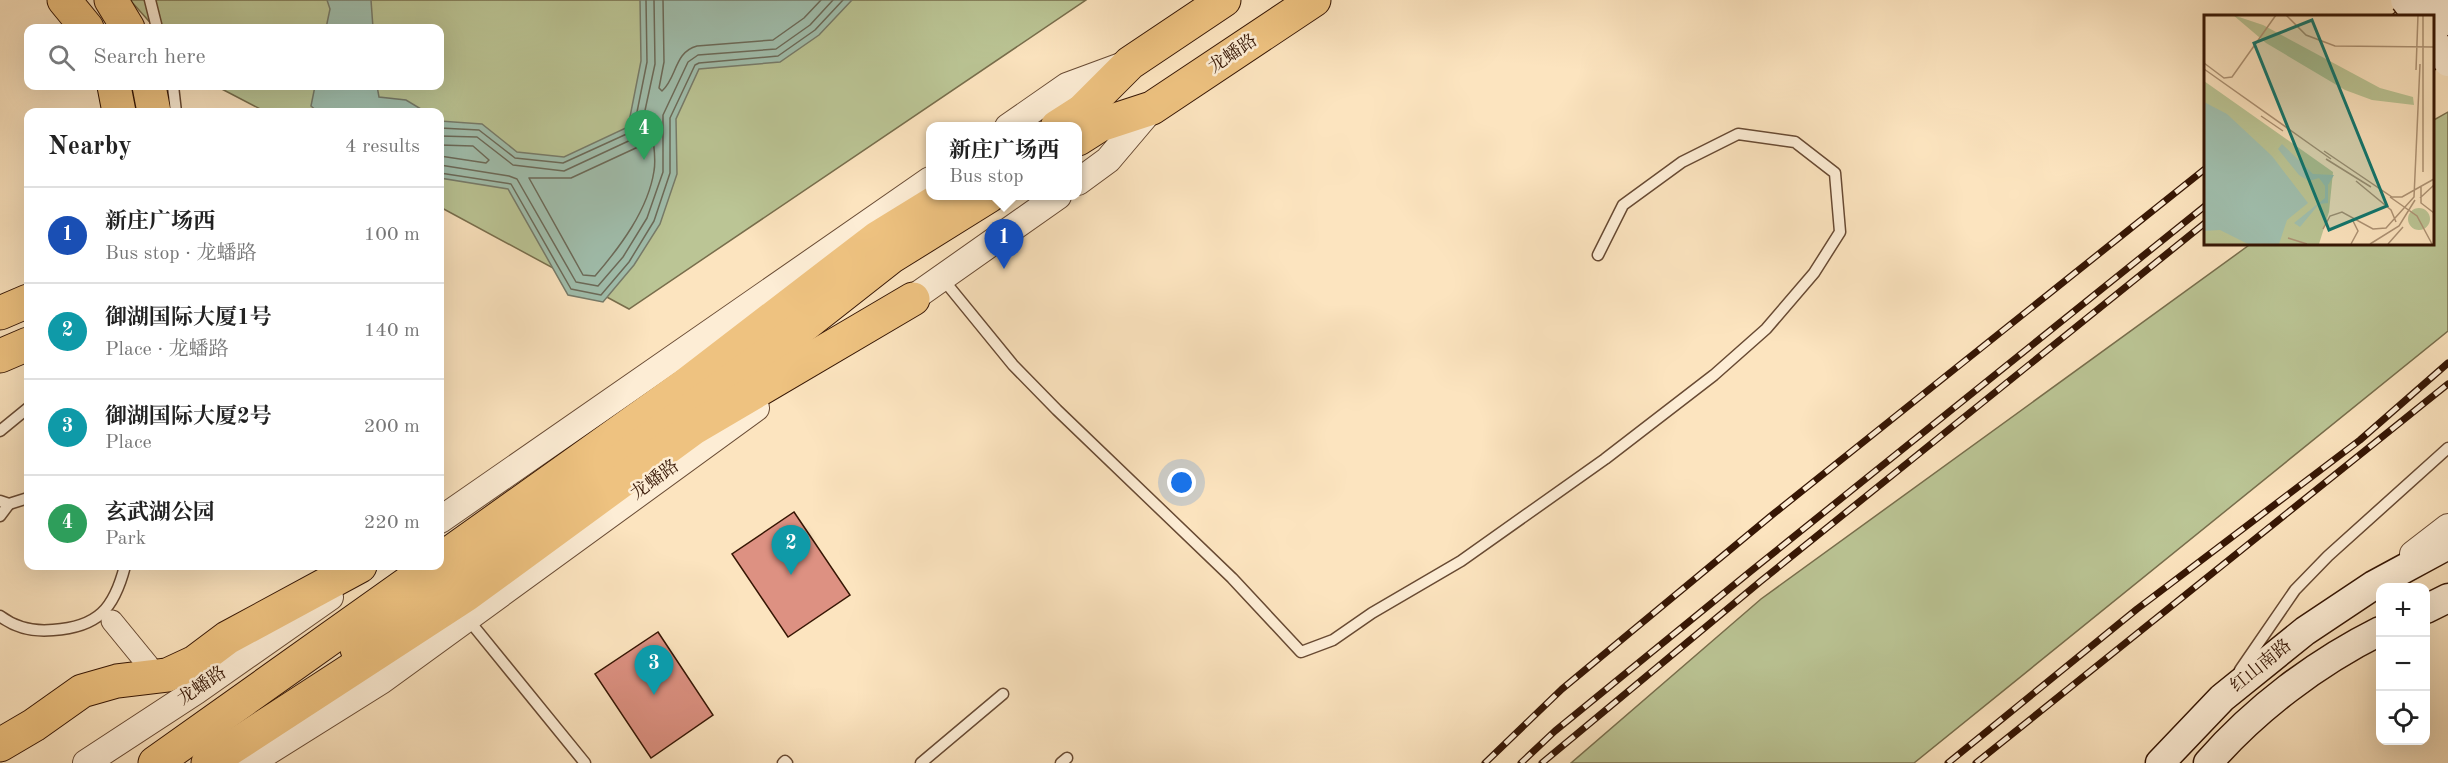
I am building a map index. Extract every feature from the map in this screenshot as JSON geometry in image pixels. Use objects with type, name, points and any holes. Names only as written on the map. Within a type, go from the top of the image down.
[{"type":"main road","points":[[64,0],[84,24]]},
{"type":"main road","points":[[111,0],[126,24]]},
{"type":"main road","name":"龙蟠路","points":[[1081,122],[1130,63],[1224,0]]},
{"type":"main road","name":"龙蟠路","points":[[1082,124],[1152,108],[1314,0]]},
{"type":"main road","points":[[2405,0],[2416,15]]},
{"type":"main road","points":[[2433,0],[2448,21]]},
{"type":"main road","points":[[2433,40],[2448,62]]},
{"type":"main road","points":[[115,90],[118,108]]},
{"type":"main road","points":[[150,90],[152,108]]},
{"type":"main road","points":[[444,557],[684,386],[877,238],[938,200]]},
{"type":"main road","name":"龙蟠路","points":[[197,763],[765,356],[891,257],[981,200]]},
{"type":"main road","points":[[208,763],[466,595],[694,428],[913,299]]},
{"type":"main road","points":[[0,313],[24,303]]},
{"type":"main road","points":[[0,356],[24,346]]},
{"type":"main road","name":"红山南路","points":[[2160,763],[2222,698],[2305,631],[2374,585],[2448,545]]},
{"type":"main road","points":[[0,745],[34,725],[82,691],[100,684],[167,675],[195,662],[227,638],[353,570]]},
{"type":"main road","name":"龙蟠路","points":[[155,763],[426,570]]},
{"type":"main road","points":[[2430,607],[2448,598]]},
{"type":"main road","name":"红山南路","points":[[2208,763],[2230,737],[2286,691],[2350,647],[2376,633]]},
{"type":"street","name":"龙蟠路","points":[[1014,122],[1067,86],[1130,63]]},
{"type":"street","name":"龙蟠路","points":[[1082,178],[1108,160],[1152,108]]},
{"type":"street","points":[[444,517],[926,183]]},
{"type":"street","name":"龙蟠路","points":[[250,763],[381,681],[726,429],[1051,200]]},
{"type":"street","name":"红山南路","points":[[2374,585],[2448,527]]},
{"type":"street","name":"龙蟠路","points":[[86,763],[196,691],[368,570]]},
{"type":"street","points":[[112,621],[148,665]]},
{"type":"lane","points":[[150,0],[156,24]]},
{"type":"lane","points":[[173,90],[176,108]]},
{"type":"lane","points":[[942,278],[1013,365],[1232,578],[1301,652],[1333,640],[1372,613],[1461,561],[1605,459],[1714,375],[1766,328],[1814,273],[1840,232],[1834,173],[1795,142],[1738,134],[1682,162],[1623,205],[1598,255]]},
{"type":"lane","points":[[0,431],[24,411]]},
{"type":"lane","points":[[2222,698],[2295,590],[2328,556],[2448,448]]},
{"type":"lane","points":[[0,516],[4,502],[24,499]]},
{"type":"lane","points":[[0,616],[11,624],[25,629],[45,631],[83,626],[95,620],[110,604],[119,589],[124,570]]},
{"type":"lane","points":[[467,618],[585,763]]},
{"type":"lane","points":[[921,763],[1003,694]]},
{"type":"green space","points":[[130,0],[1086,0],[629,309],[444,209],[444,108],[258,108],[224,90],[444,90],[444,24],[151,24]]},
{"type":"green space","points":[[2448,112],[2448,331],[1914,763],[1571,763],[1761,599],[2251,244],[2433,244],[2433,120]]},
{"type":"water","points":[[327,0],[371,0],[373,24],[327,24],[330,9]]},
{"type":"water","points":[[640,0],[852,0],[819,35],[780,62],[699,69],[676,119],[677,174],[660,224],[634,265],[603,302],[568,295],[508,189],[444,179],[444,121],[482,124],[517,152],[564,157],[628,127],[641,61]]},
{"type":"water","points":[[314,90],[378,90],[379,97],[406,100],[419,108],[313,108],[311,106]]},
{"type":"building","points":[[794,512],[850,595],[788,637],[732,554]]},
{"type":"building","points":[[658,632],[713,715],[651,758],[595,674]]},
{"type":"railway","points":[[2396,15],[2416,0]]},
{"type":"railway","points":[[2433,25],[2448,14]]},
{"type":"railway","points":[[2433,46],[2448,35]]},
{"type":"railway","points":[[1485,763],[1562,689],[1772,515],[2204,170]]},
{"type":"railway","points":[[1521,763],[1555,731],[1751,571],[2204,207]]},
{"type":"railway","points":[[1542,763],[1761,581],[2204,224]]},
{"type":"railway","points":[[1948,763],[2137,609],[2360,440],[2448,363]]},
{"type":"railway","points":[[1976,763],[2448,384]]},
{"type":"place","name":"玄武湖公园","points":[[644,160]]},
{"type":"place","name":"新庄广场西","points":[[1004,269]]},
{"type":"place","name":"御湖国际大厦1号","points":[[791,575]]},
{"type":"place","name":"御湖国际大厦2号","points":[[654,695]]}]
